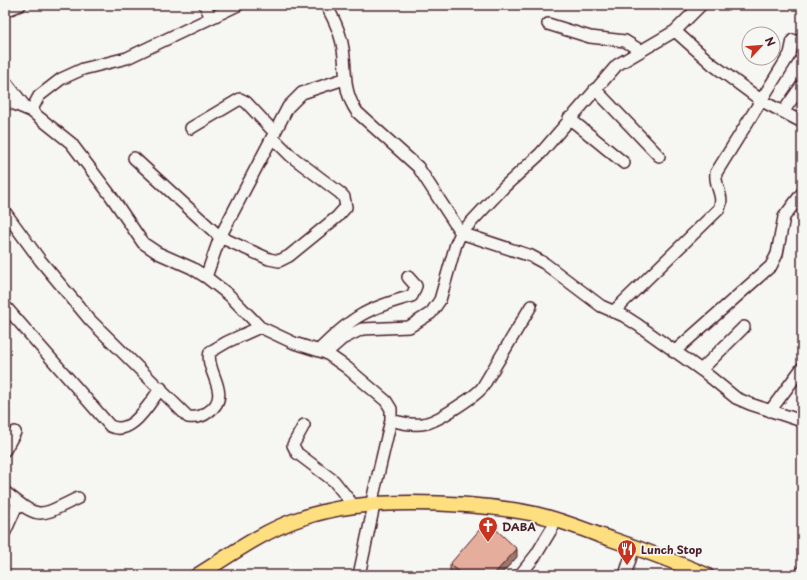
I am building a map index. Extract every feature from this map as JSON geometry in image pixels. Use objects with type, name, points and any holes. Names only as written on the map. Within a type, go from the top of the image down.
[{"type":"main road","points":[[198,575],[252,542],[286,524],[321,512],[353,505],[372,503],[472,505],[518,511],[557,520],[634,547],[706,575]]},
{"type":"street","points":[[5,11],[20,5]]},
{"type":"street","points":[[205,5],[212,18]]},
{"type":"street","points":[[30,111],[39,96],[49,86],[62,79],[83,69],[127,58],[238,5]]},
{"type":"street","points":[[326,5],[336,24],[343,48],[344,79],[347,93],[357,112],[418,167],[462,233],[531,256],[544,263],[601,306],[638,325],[701,370],[736,398],[802,422]]},
{"type":"street","points":[[322,352],[357,330],[409,327],[431,314],[440,300],[456,244],[462,233],[504,187],[540,154],[617,65],[675,31],[701,5]]},
{"type":"street","points":[[548,24],[590,37],[625,41],[641,51]]},
{"type":"street","points":[[675,31],[712,64],[762,101],[802,122]]},
{"type":"street","points":[[613,312],[719,209],[722,199],[715,181],[716,173],[790,54],[793,40]]},
{"type":"street","points":[[206,278],[220,237],[288,107],[298,96],[344,79]]},
{"type":"street","points":[[5,81],[30,111],[71,143],[144,243],[158,253],[192,268],[206,278],[229,295],[260,328],[294,343],[322,352],[370,387],[386,401],[391,409],[391,420],[372,503],[372,516],[359,575]]},
{"type":"street","points":[[783,112],[802,85]]},
{"type":"street","points":[[595,89],[659,156]]},
{"type":"street","points":[[134,158],[220,237],[269,259],[279,261],[295,251],[337,217],[346,207],[344,197],[291,156],[246,102],[240,99],[191,128]]},
{"type":"street","points":[[5,100],[30,111]]},
{"type":"street","points":[[570,118],[624,163]]},
{"type":"street","points":[[674,352],[771,266],[777,254],[786,212],[802,193]]},
{"type":"street","points":[[5,212],[40,260],[75,303],[161,388],[188,417],[199,417],[210,411],[217,402],[219,388],[210,365],[210,352],[227,342],[260,328]]},
{"type":"street","points":[[322,352],[350,320],[372,308],[412,296],[416,286],[408,277]]},
{"type":"street","points":[[5,306],[110,426],[116,429],[123,429],[131,425],[161,388]]},
{"type":"street","points":[[391,420],[411,425],[423,425],[440,419],[478,393],[531,306]]},
{"type":"street","points":[[701,370],[744,327]]},
{"type":"street","points":[[770,411],[802,368]]},
{"type":"street","points":[[304,425],[293,445],[294,449],[297,453],[334,481],[353,505]]},
{"type":"street","points":[[5,450],[16,432]]},
{"type":"street","points":[[5,492],[26,509],[41,514],[78,498]]},
{"type":"street","points":[[5,532],[18,503]]},
{"type":"street","points":[[520,575],[536,555],[557,520]]},
{"type":"street","points":[[625,575],[634,547]]},
{"type":"building","name":"DABA","points":[[487,521],[517,549],[493,575],[462,575],[450,564]]},
{"type":"place","name":"DABA","points":[[488,543]]},
{"type":"place","name":"Lunch Stop","points":[[627,566]]}]
